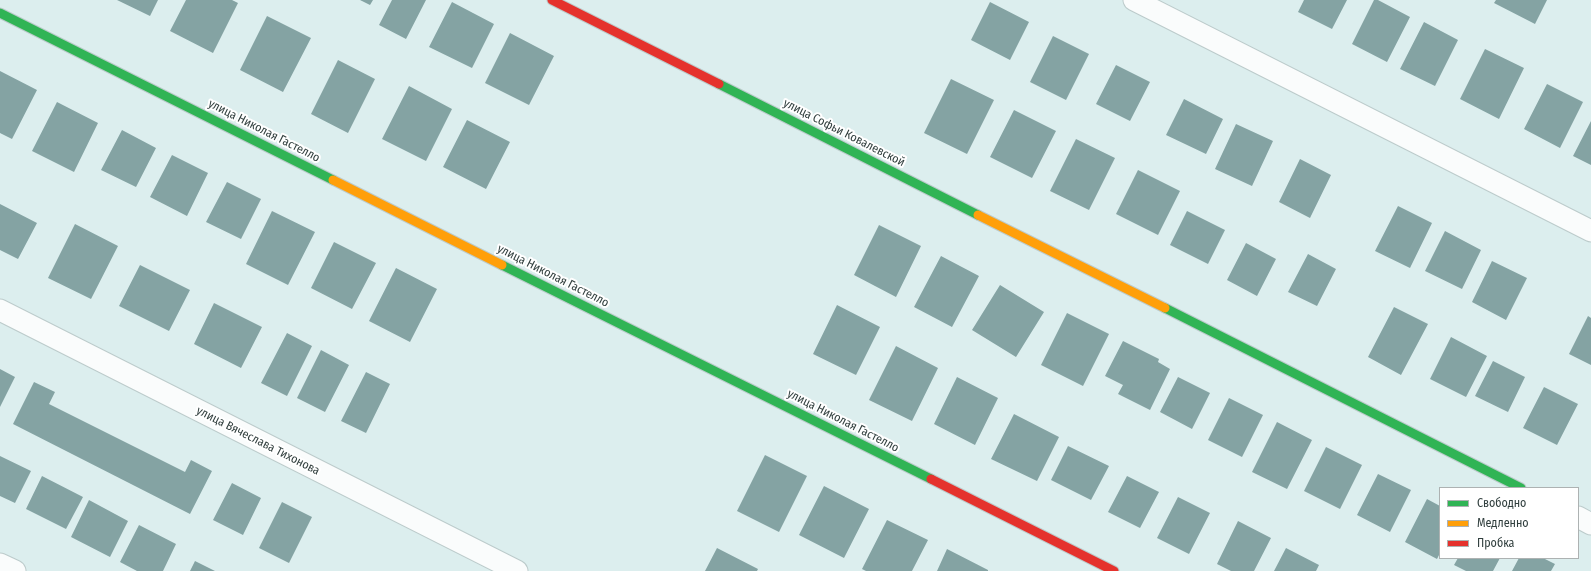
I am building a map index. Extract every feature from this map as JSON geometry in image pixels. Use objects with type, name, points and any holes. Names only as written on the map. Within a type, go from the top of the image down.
[{"type":"street","name":"улица Софьи Ковалевской","points":[[552,0],[1519,487]]},
{"type":"street","points":[[1134,0],[1591,231]]},
{"type":"street","name":"улица Николая Гастелло","points":[[0,13],[1114,571]]},
{"type":"street","name":"улица Вячеслава Тихонова","points":[[0,310],[517,571]]},
{"type":"street","points":[[1579,518],[1591,524]]},
{"type":"street","points":[[0,564],[15,571]]},
{"type":"building","points":[[117,0],[158,0],[150,16]]},
{"type":"building","points":[[186,0],[232,0],[238,3],[213,53],[170,31]]},
{"type":"building","points":[[360,0],[373,0],[370,5]]},
{"type":"building","points":[[392,0],[426,0],[406,39],[379,25]]},
{"type":"building","points":[[1304,0],[1347,0],[1332,29],[1298,12]]},
{"type":"building","points":[[1374,0],[1378,0],[1410,17],[1387,62],[1352,44]]},
{"type":"building","points":[[1496,0],[1547,0],[1535,24],[1494,3]]},
{"type":"building","points":[[452,2],[494,24],[472,68],[429,47]]},
{"type":"building","points":[[990,2],[1029,22],[1010,60],[971,40]]},
{"type":"building","points":[[267,16],[311,38],[283,92],[240,70]]},
{"type":"building","points":[[1424,22],[1458,40],[1435,86],[1400,69]]},
{"type":"building","points":[[510,33],[554,56],[529,105],[485,83]]},
{"type":"building","points":[[1053,36],[1089,54],[1066,100],[1030,82]]},
{"type":"building","points":[[1485,49],[1524,68],[1499,119],[1460,99]]},
{"type":"building","points":[[338,60],[375,79],[348,133],[311,114]]},
{"type":"building","points":[[1116,65],[1150,82],[1130,121],[1096,104]]},
{"type":"building","points":[[0,71],[37,90],[12,139],[0,133]]},
{"type":"building","points":[[951,79],[994,100],[967,154],[924,133]]},
{"type":"building","points":[[1547,84],[1583,102],[1560,148],[1524,129]]},
{"type":"building","points":[[409,86],[452,109],[426,161],[382,139]]},
{"type":"building","points":[[1184,99],[1223,119],[1206,154],[1166,135]]},
{"type":"building","points":[[57,102],[98,123],[74,172],[32,151]]},
{"type":"building","points":[[1014,110],[1056,131],[1032,178],[990,157]]},
{"type":"building","points":[[467,120],[510,142],[486,189],[443,167]]},
{"type":"building","points":[[1591,121],[1591,165],[1573,156]]},
{"type":"building","points":[[1236,124],[1273,141],[1252,186],[1215,169]]},
{"type":"building","points":[[122,130],[156,148],[136,187],[101,170]]},
{"type":"building","points":[[1076,139],[1115,158],[1089,210],[1050,191]]},
{"type":"building","points":[[172,155],[208,173],[187,216],[150,197]]},
{"type":"building","points":[[1300,159],[1331,175],[1310,218],[1279,202]]},
{"type":"building","points":[[1138,170],[1180,191],[1158,235],[1116,214]]},
{"type":"building","points":[[227,182],[261,199],[241,239],[206,222]]},
{"type":"building","points":[[0,204],[37,223],[18,259],[0,250]]},
{"type":"building","points":[[1398,206],[1432,223],[1410,268],[1375,251]]},
{"type":"building","points":[[272,211],[315,232],[288,285],[246,264]]},
{"type":"building","points":[[1187,211],[1225,230],[1208,264],[1170,245]]},
{"type":"building","points":[[75,224],[118,246],[91,299],[48,278]]},
{"type":"building","points":[[879,225],[921,246],[896,297],[854,275]]},
{"type":"building","points":[[1445,231],[1481,250],[1462,289],[1425,271]]},
{"type":"building","points":[[334,242],[376,263],[352,309],[311,288]]},
{"type":"building","points":[[1246,243],[1276,259],[1257,296],[1227,280]]},
{"type":"building","points":[[1308,254],[1336,269],[1317,306],[1288,292]]},
{"type":"building","points":[[941,256],[979,276],[952,327],[914,307]]},
{"type":"building","points":[[1492,261],[1527,278],[1506,320],[1472,302]]},
{"type":"building","points":[[140,265],[190,290],[169,331],[119,306]]},
{"type":"building","points":[[396,268],[437,289],[410,342],[369,321]]},
{"type":"building","points":[[1000,285],[1044,312],[1016,357],[972,330]]},
{"type":"building","points":[[214,303],[262,327],[241,368],[194,344]]},
{"type":"building","points":[[837,305],[880,327],[856,375],[813,354]]},
{"type":"building","points":[[1394,307],[1428,324],[1401,375],[1368,357]]},
{"type":"building","points":[[1067,313],[1109,334],[1083,386],[1041,365]]},
{"type":"building","points":[[1588,316],[1591,318],[1591,365],[1569,354]]},
{"type":"building","points":[[287,333],[312,346],[287,396],[261,383]]},
{"type":"building","points":[[1451,337],[1487,356],[1466,397],[1430,379]]},
{"type":"building","points":[[1123,341],[1159,359],[1158,362],[1170,369],[1150,410],[1118,394],[1123,385],[1105,376]]},
{"type":"building","points":[[896,346],[938,368],[912,421],[869,400]]},
{"type":"building","points":[[321,350],[349,365],[325,412],[297,398]]},
{"type":"building","points":[[1493,361],[1525,377],[1508,412],[1475,396]]},
{"type":"building","points":[[0,369],[15,377],[0,407]]},
{"type":"building","points":[[366,372],[390,384],[366,433],[341,421]]},
{"type":"building","points":[[957,377],[998,398],[975,445],[934,424]]},
{"type":"building","points":[[1178,377],[1210,393],[1192,429],[1160,412]]},
{"type":"building","points":[[34,382],[55,392],[49,404],[185,472],[191,460],[212,471],[190,514],[13,424]]},
{"type":"building","points":[[1544,387],[1578,404],[1557,445],[1523,428]]},
{"type":"building","points":[[1229,398],[1263,415],[1242,457],[1208,440]]},
{"type":"building","points":[[1014,414],[1059,437],[1037,481],[991,459]]},
{"type":"building","points":[[1277,422],[1312,440],[1287,489],[1252,472]]},
{"type":"building","points":[[1068,446],[1109,466],[1091,500],[1051,480]]},
{"type":"building","points":[[1326,447],[1362,465],[1340,509],[1304,491]]},
{"type":"building","points":[[765,455],[807,476],[779,532],[737,511]]},
{"type":"building","points":[[0,456],[31,471],[15,503],[0,496]]},
{"type":"building","points":[[1378,474],[1411,490],[1390,532],[1357,515]]},
{"type":"building","points":[[42,476],[83,497],[66,529],[26,509]]},
{"type":"building","points":[[1127,476],[1159,492],[1140,528],[1108,512]]},
{"type":"building","points":[[232,483],[261,498],[243,535],[213,520]]},
{"type":"building","points":[[824,486],[869,509],[844,558],[799,535]]},
{"type":"building","points":[[1178,497],[1210,513],[1189,554],[1157,538]]},
{"type":"building","points":[[1427,499],[1439,505],[1439,555],[1437,559],[1405,542]]},
{"type":"building","points":[[89,500],[128,521],[110,557],[71,537]]},
{"type":"building","points":[[282,502],[312,517],[289,563],[259,548]]},
{"type":"building","points":[[887,520],[928,540],[912,571],[866,571],[862,569]]},
{"type":"building","points":[[1238,521],[1271,538],[1254,571],[1231,571],[1217,564]]},
{"type":"building","points":[[139,525],[176,544],[163,571],[137,571],[120,562]]},
{"type":"building","points":[[717,548],[758,569],[757,571],[705,571]]},
{"type":"building","points":[[1286,548],[1319,565],[1316,571],[1274,571]]},
{"type":"building","points":[[947,549],[988,570],[988,571],[937,571]]},
{"type":"building","points":[[1457,559],[1499,559],[1493,571],[1466,571],[1454,565]]},
{"type":"building","points":[[1518,559],[1545,559],[1555,564],[1551,571],[1512,571]]},
{"type":"building","points":[[195,561],[215,571],[190,571]]},
{"type":"traffic: fast","points":[[0,13],[333,180]]},
{"type":"traffic: fast","points":[[719,84],[978,215]]},
{"type":"traffic: fast","points":[[502,265],[931,479]]},
{"type":"traffic: fast","points":[[1165,308],[1519,487]]},
{"type":"traffic: slow","points":[[333,180],[502,265]]},
{"type":"traffic: slow","points":[[978,215],[1165,308]]},
{"type":"traffic: jam","points":[[552,0],[719,84]]},
{"type":"traffic: jam","points":[[931,479],[1114,571]]}]
